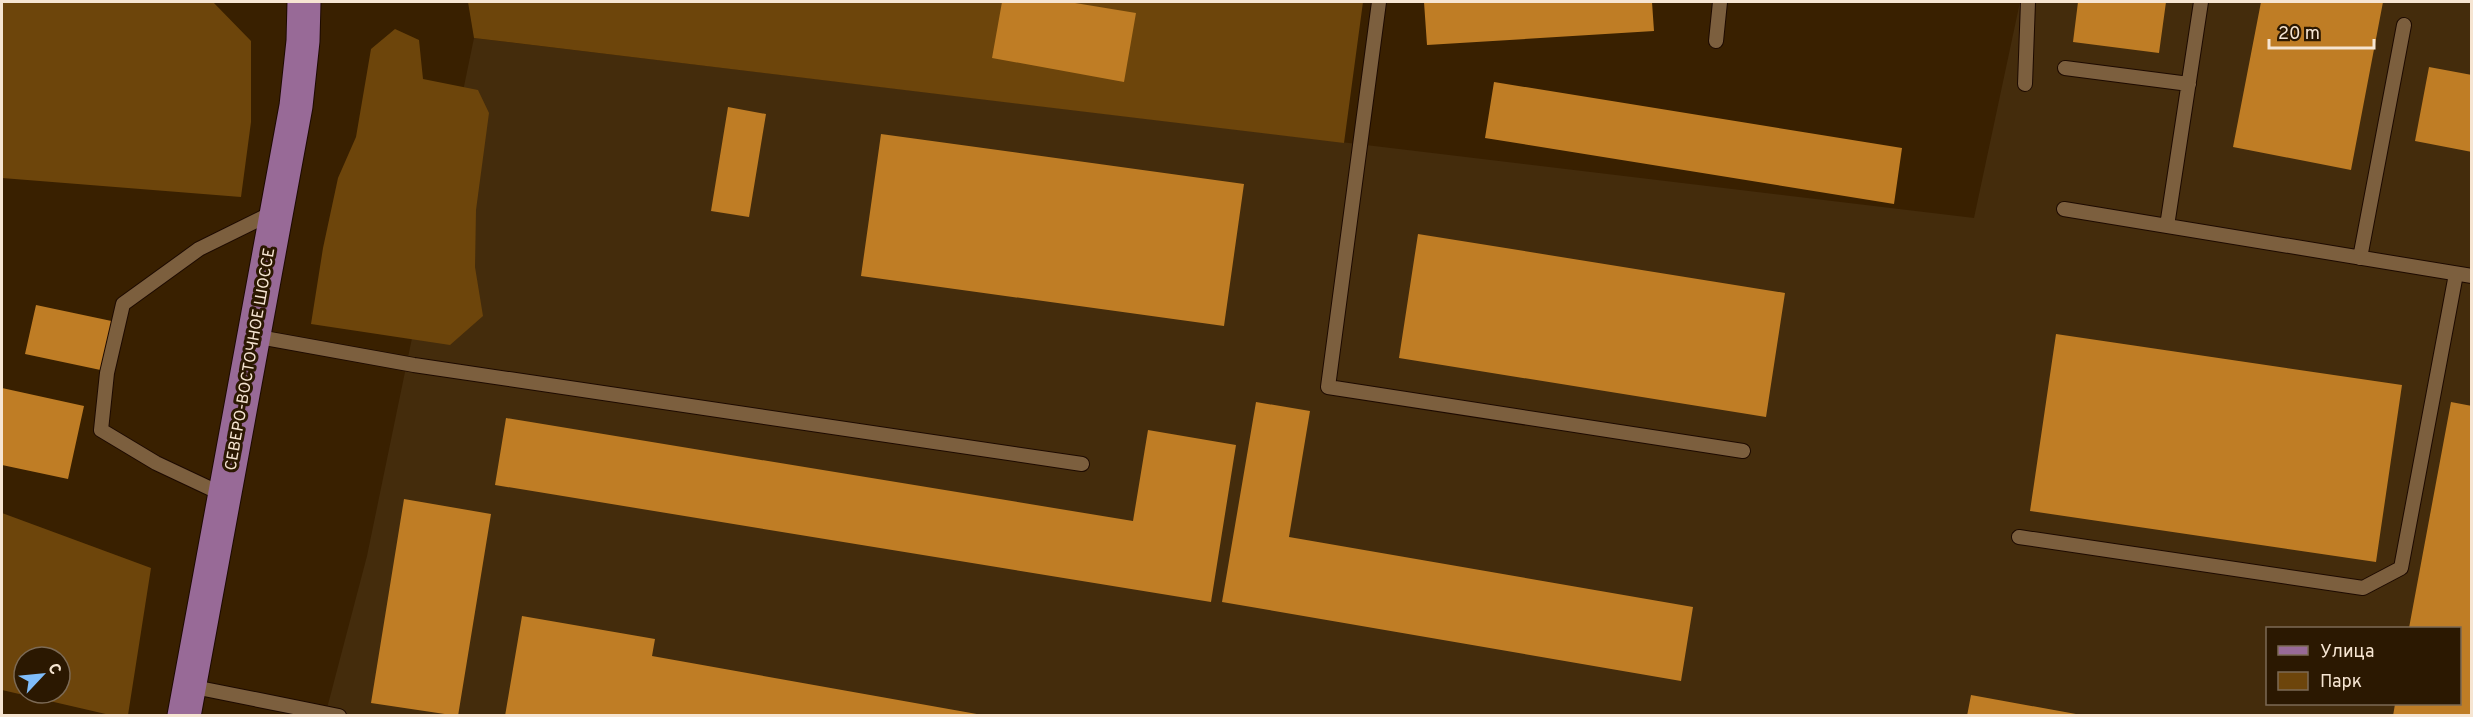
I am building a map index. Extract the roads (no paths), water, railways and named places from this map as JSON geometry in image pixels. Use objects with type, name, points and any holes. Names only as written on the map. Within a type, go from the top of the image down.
[{"type":"main road","name":"СЕВЕРО-ВОСТОЧНОЕ ШОССЕ","points":[[187,701],[296,106],[303,41],[304,2]]},
{"type":"lane","points":[[1379,2],[1328,387],[1743,451]]},
{"type":"lane","points":[[1716,41],[1720,2]]},
{"type":"lane","points":[[2025,84],[2028,2]]},
{"type":"lane","points":[[2167,226],[2201,2]]},
{"type":"lane","points":[[2360,258],[2404,25]]},
{"type":"lane","points":[[2066,68],[2189,84]]},
{"type":"lane","points":[[2064,208],[2472,276]]},
{"type":"lane","points":[[224,495],[156,463],[101,430],[107,373],[123,304],[199,249],[276,210]]},
{"type":"lane","points":[[2019,537],[2363,588],[2401,568],[2456,274]]},
{"type":"lane","points":[[253,336],[414,364],[1082,464]]},
{"type":"lane","points":[[187,701],[339,716]]}]
